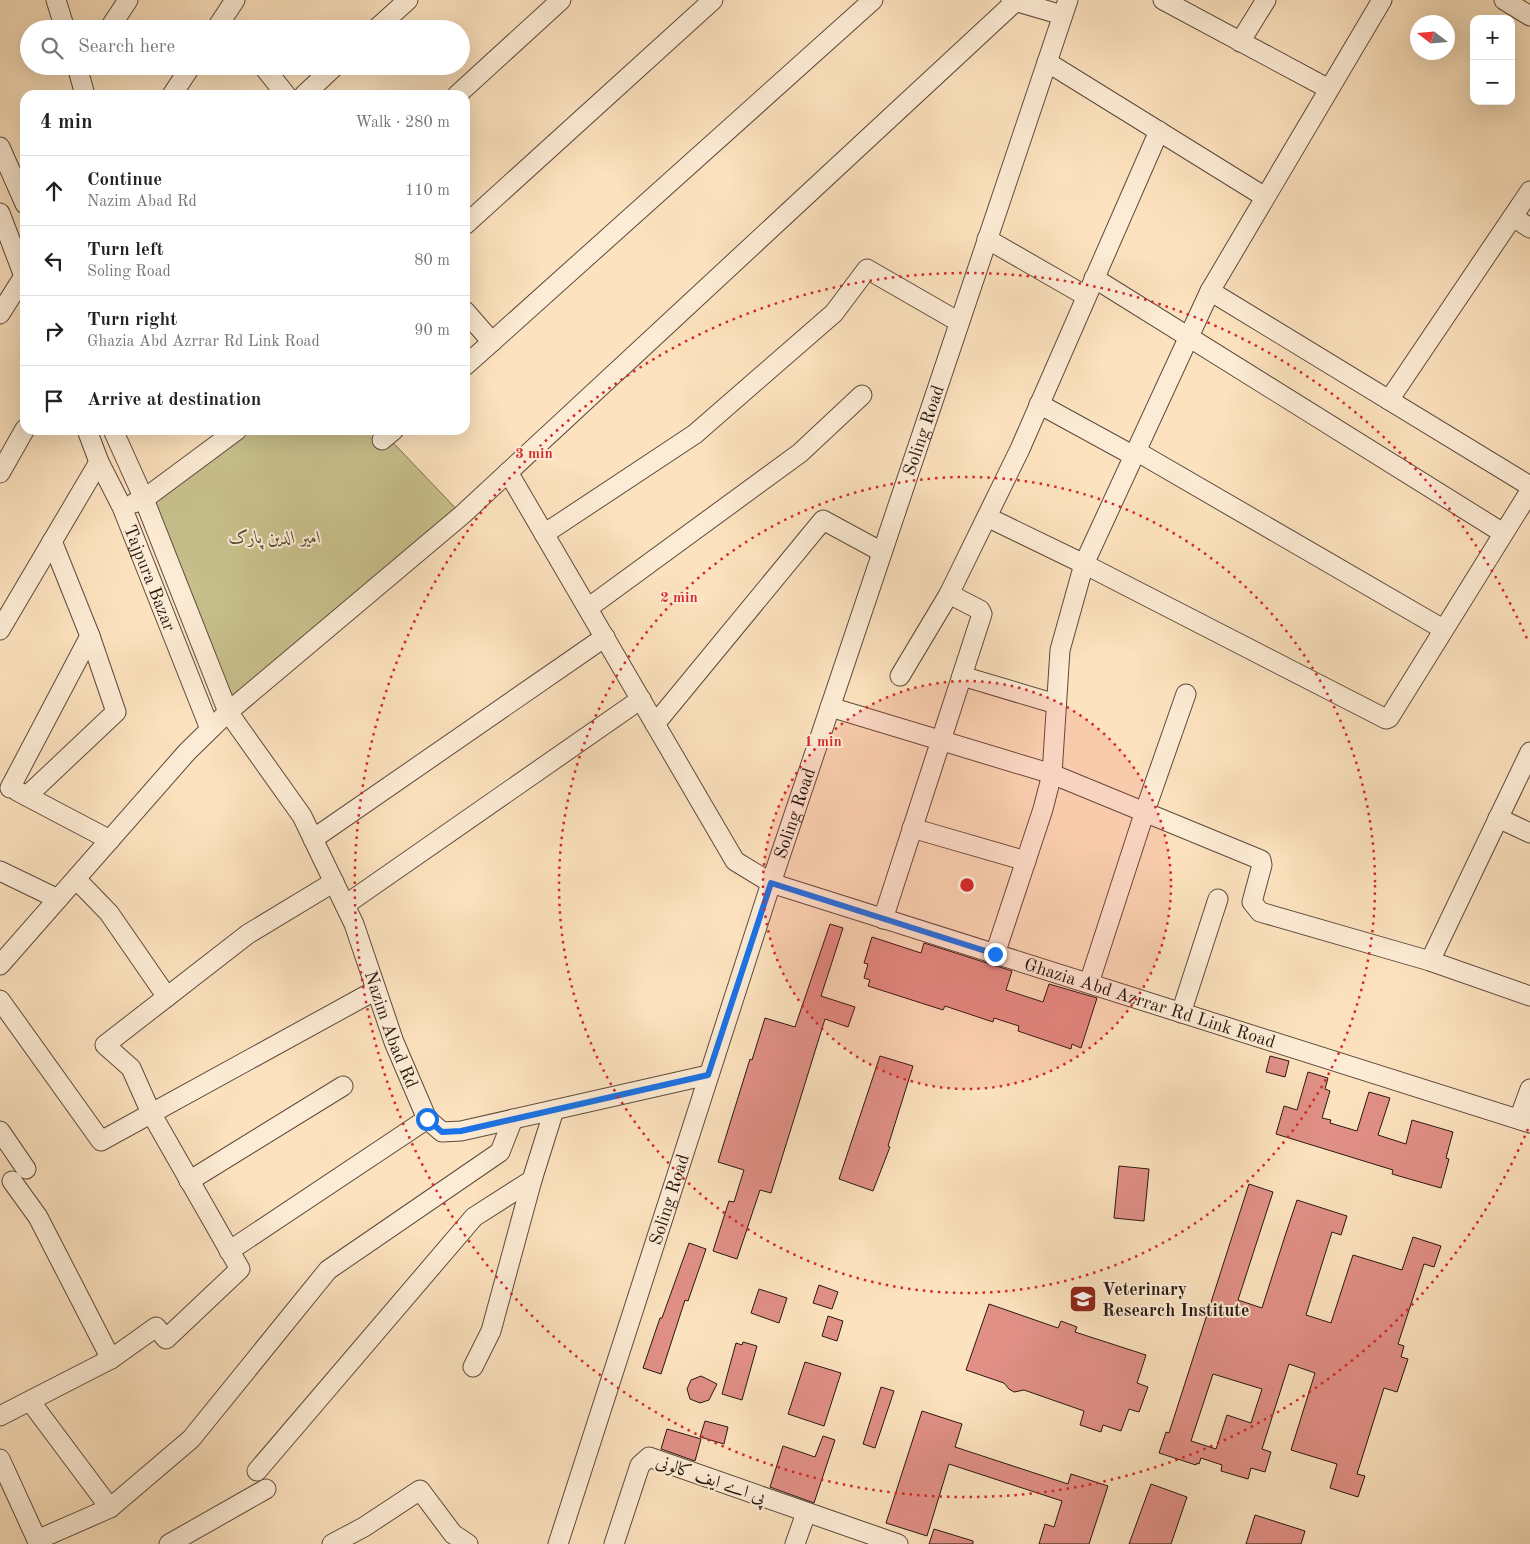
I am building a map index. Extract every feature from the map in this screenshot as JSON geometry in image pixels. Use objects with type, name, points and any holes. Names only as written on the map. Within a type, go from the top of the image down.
[{"type":"street","points":[[56,0],[62,20]]},
{"type":"street","points":[[115,20],[128,0]]},
{"type":"street","points":[[226,20],[235,0]]},
{"type":"street","points":[[386,20],[408,0]]},
{"type":"street","points":[[462,90],[561,0]]},
{"type":"street","points":[[470,220],[713,0]]},
{"type":"street","points":[[470,362],[873,0]]},
{"type":"street","points":[[1240,42],[1266,0]]},
{"type":"street","points":[[995,954],[1043,809],[1052,774],[1060,650],[1084,564],[1210,291],[1382,0]]},
{"type":"street","points":[[1504,0],[1530,16]]},
{"type":"street","points":[[0,965],[187,752],[210,729],[462,515],[1014,1],[1065,8]]},
{"type":"street","points":[[1168,2],[1329,89]]},
{"type":"street","name":"Soling Road","points":[[558,1544],[771,883],[1065,8]]},
{"type":"street","points":[[1047,62],[1265,197]]},
{"type":"street","points":[[81,75],[84,90]]},
{"type":"street","points":[[175,90],[185,75]]},
{"type":"street","points":[[270,75],[282,90]]},
{"type":"street","points":[[309,90],[325,75]]},
{"type":"street","points":[[900,676],[949,594],[986,517],[1039,404],[1159,131]]},
{"type":"street","points":[[0,147],[20,193]]},
{"type":"street","points":[[1389,400],[1530,191]]},
{"type":"street","points":[[0,213],[18,239],[20,252]]},
{"type":"street","points":[[1512,217],[1530,228]]},
{"type":"street","points":[[987,238],[1086,296]]},
{"type":"street","points":[[544,534],[695,434],[834,313],[867,269],[959,322]]},
{"type":"street","points":[[1094,278],[1503,533]]},
{"type":"street","points":[[0,314],[20,284]]},
{"type":"street","points":[[1210,291],[1530,486]]},
{"type":"street","points":[[470,317],[492,342]]},
{"type":"street","points":[[588,608],[800,453],[862,395]]},
{"type":"street","points":[[1039,404],[1135,453],[1443,629]]},
{"type":"street","points":[[0,473],[22,435]]},
{"type":"street","name":"Tajpura Bazar","points":[[89,435],[99,462],[122,507],[210,729]]},
{"type":"street","name":"Tajpura Bazar","points":[[115,435],[144,499],[228,712]]},
{"type":"street","points":[[122,507],[144,499],[230,435]]},
{"type":"street","points":[[0,630],[99,462]]},
{"type":"street","name":"Ghazia Abd Azrrar Rd Link Road","points":[[508,472],[735,861],[771,883],[1524,1121]]},
{"type":"street","points":[[986,517],[1084,564],[1382,719],[1388,718],[1530,491]]},
{"type":"street","points":[[655,724],[822,520],[882,552]]},
{"type":"street","points":[[27,796],[116,712],[90,636],[52,541]]},
{"type":"street","points":[[883,919],[982,614],[980,610],[949,594]]},
{"type":"street","points":[[90,636],[5,785],[110,840]]},
{"type":"street","points":[[312,839],[604,637]]},
{"type":"street","points":[[962,676],[1056,704]]},
{"type":"street","points":[[1089,984],[1186,694]]},
{"type":"street","points":[[345,905],[641,699]]},
{"type":"street","points":[[830,707],[1052,774],[1261,860],[1262,865],[1252,902],[1260,912],[1430,961],[1530,996]]},
{"type":"street","name":"Nazim Abad Rd","points":[[228,712],[302,816],[354,924],[394,1042],[427,1119]]},
{"type":"street","points":[[1430,961],[1530,752]]},
{"type":"street","points":[[1498,818],[1530,833]]},
{"type":"street","points":[[912,828],[1026,861]]},
{"type":"street","points":[[0,871],[58,899]]},
{"type":"street","points":[[76,878],[109,913],[168,996]]},
{"type":"street","points":[[0,1416],[112,1359],[156,1327],[166,1339],[240,1269],[151,1113],[131,1068],[105,1045],[248,934],[334,882]]},
{"type":"street","points":[[1181,1013],[1218,899]]},
{"type":"street","points":[[0,1000],[101,1141],[376,990]]},
{"type":"street","points":[[229,1251],[427,1119],[442,1132],[461,1131],[708,1075]]},
{"type":"street","points":[[190,1180],[344,1086]]},
{"type":"street","points":[[1524,1121],[1530,1089]]},
{"type":"street","points":[[473,1367],[491,1331],[532,1180],[554,1110]]},
{"type":"street","points":[[0,1459],[38,1542],[110,1508],[191,1439],[328,1270],[500,1152],[513,1119]]},
{"type":"street","points":[[0,1131],[26,1169]]},
{"type":"street","points":[[257,1471],[474,1217],[532,1180]]},
{"type":"street","points":[[12,1181],[38,1217],[112,1359]]},
{"type":"street","points":[[30,1401],[110,1508]]},
{"type":"street","name":"پی اے ایف کالونی","points":[[614,1544],[640,1465],[649,1458],[898,1544]]},
{"type":"street","points":[[169,1544],[266,1489]]},
{"type":"street","points":[[332,1544],[364,1527],[420,1490],[453,1534],[468,1544]]},
{"type":"street","points":[[795,1544],[806,1512]]},
{"type":"green space","name":"امیر الدین پارک","points":[[240,435],[386,435],[462,515],[228,712],[144,499]]},
{"type":"building","points":[[830,924],[843,928],[821,996],[855,1007],[848,1027],[825,1019],[771,1193],[760,1190],[737,1259],[713,1251],[729,1201],[734,1202],[744,1170],[718,1162],[750,1059],[752,1060],[765,1018],[795,1027]]},
{"type":"building","points":[[872,937],[921,953],[924,943],[1012,971],[1006,990],[1043,1002],[1049,984],[1097,998],[1081,1048],[1072,1044],[1071,1049],[1018,1031],[1019,1026],[994,1018],[993,1022],[945,1006],[943,1010],[868,986],[870,980],[864,978],[868,964],[864,963]]},
{"type":"building","points":[[880,1056],[913,1066],[888,1146],[890,1147],[873,1191],[839,1179]]},
{"type":"building","points":[[1270,1056],[1289,1061],[1285,1077],[1266,1072]]},
{"type":"building","points":[[1308,1072],[1328,1078],[1325,1089],[1330,1091],[1322,1118],[1331,1120],[1330,1123],[1357,1131],[1369,1092],[1390,1098],[1378,1135],[1406,1144],[1412,1120],[1453,1132],[1446,1158],[1449,1159],[1441,1188],[1392,1174],[1393,1170],[1276,1134],[1284,1106],[1297,1110]]},
{"type":"building","points":[[1119,1166],[1149,1169],[1144,1221],[1114,1218]]},
{"type":"building","points":[[1249,1184],[1273,1192],[1238,1300],[1262,1308],[1297,1200],[1347,1216],[1341,1235],[1332,1232],[1306,1315],[1331,1323],[1353,1255],[1402,1270],[1413,1237],[1441,1246],[1434,1267],[1424,1264],[1398,1344],[1404,1346],[1401,1357],[1408,1359],[1397,1392],[1384,1388],[1357,1474],[1365,1476],[1358,1497],[1330,1488],[1337,1464],[1291,1450],[1315,1373],[1289,1364],[1262,1449],[1271,1452],[1265,1472],[1251,1468],[1248,1479],[1221,1471],[1222,1465],[1201,1458],[1199,1464],[1197,1463],[1196,1465],[1159,1453],[1166,1432],[1169,1433]],"holes":[[[1213,1374],[1262,1389],[1251,1423],[1227,1415],[1216,1449],[1191,1441]]]},
{"type":"building","points":[[689,1243],[706,1249],[688,1301],[685,1300],[661,1374],[643,1368]]},
{"type":"building","points":[[819,1285],[838,1292],[832,1309],[813,1303]]},
{"type":"building","points":[[759,1289],[787,1298],[779,1323],[751,1313]]},
{"type":"building","points":[[989,1304],[1058,1328],[1061,1321],[1077,1327],[1075,1332],[1146,1355],[1137,1383],[1148,1387],[1139,1412],[1129,1409],[1121,1431],[1103,1425],[1101,1432],[1080,1425],[1084,1411],[1024,1390],[1014,1392],[1004,1383],[966,1370]]},
{"type":"building","points":[[828,1316],[843,1321],[837,1341],[822,1336]]},
{"type":"building","points":[[743,1342],[757,1346],[742,1400],[722,1394],[736,1343],[742,1345]]},
{"type":"building","points":[[805,1362],[841,1373],[824,1426],[788,1414]]},
{"type":"building","points":[[701,1376],[717,1384],[709,1400],[700,1403],[690,1399],[687,1389],[691,1380]]},
{"type":"building","points":[[881,1387],[894,1391],[875,1448],[863,1444]]},
{"type":"building","points":[[922,1411],[962,1424],[955,1447],[1068,1484],[1071,1474],[1108,1486],[1089,1544],[1039,1544],[1045,1524],[1054,1527],[1062,1501],[949,1464],[927,1536],[886,1523]]},
{"type":"building","points":[[705,1421],[728,1427],[724,1444],[700,1437]]},
{"type":"building","points":[[667,1429],[701,1439],[695,1461],[661,1449]]},
{"type":"building","points":[[823,1436],[835,1440],[814,1503],[770,1487],[783,1446],[815,1457]]},
{"type":"building","points":[[1151,1484],[1187,1497],[1171,1544],[1129,1544]]},
{"type":"building","points":[[1255,1515],[1305,1531],[1301,1544],[1246,1544]]},
{"type":"building","points":[[934,1529],[973,1541],[973,1544],[929,1544]]},
{"type":"place","name":"Veterinary Research Institute","points":[[1083,1299]]},
{"type":"route","points":[[427,1119],[442,1132],[461,1131],[708,1075],[771,883],[995,954]]}]
